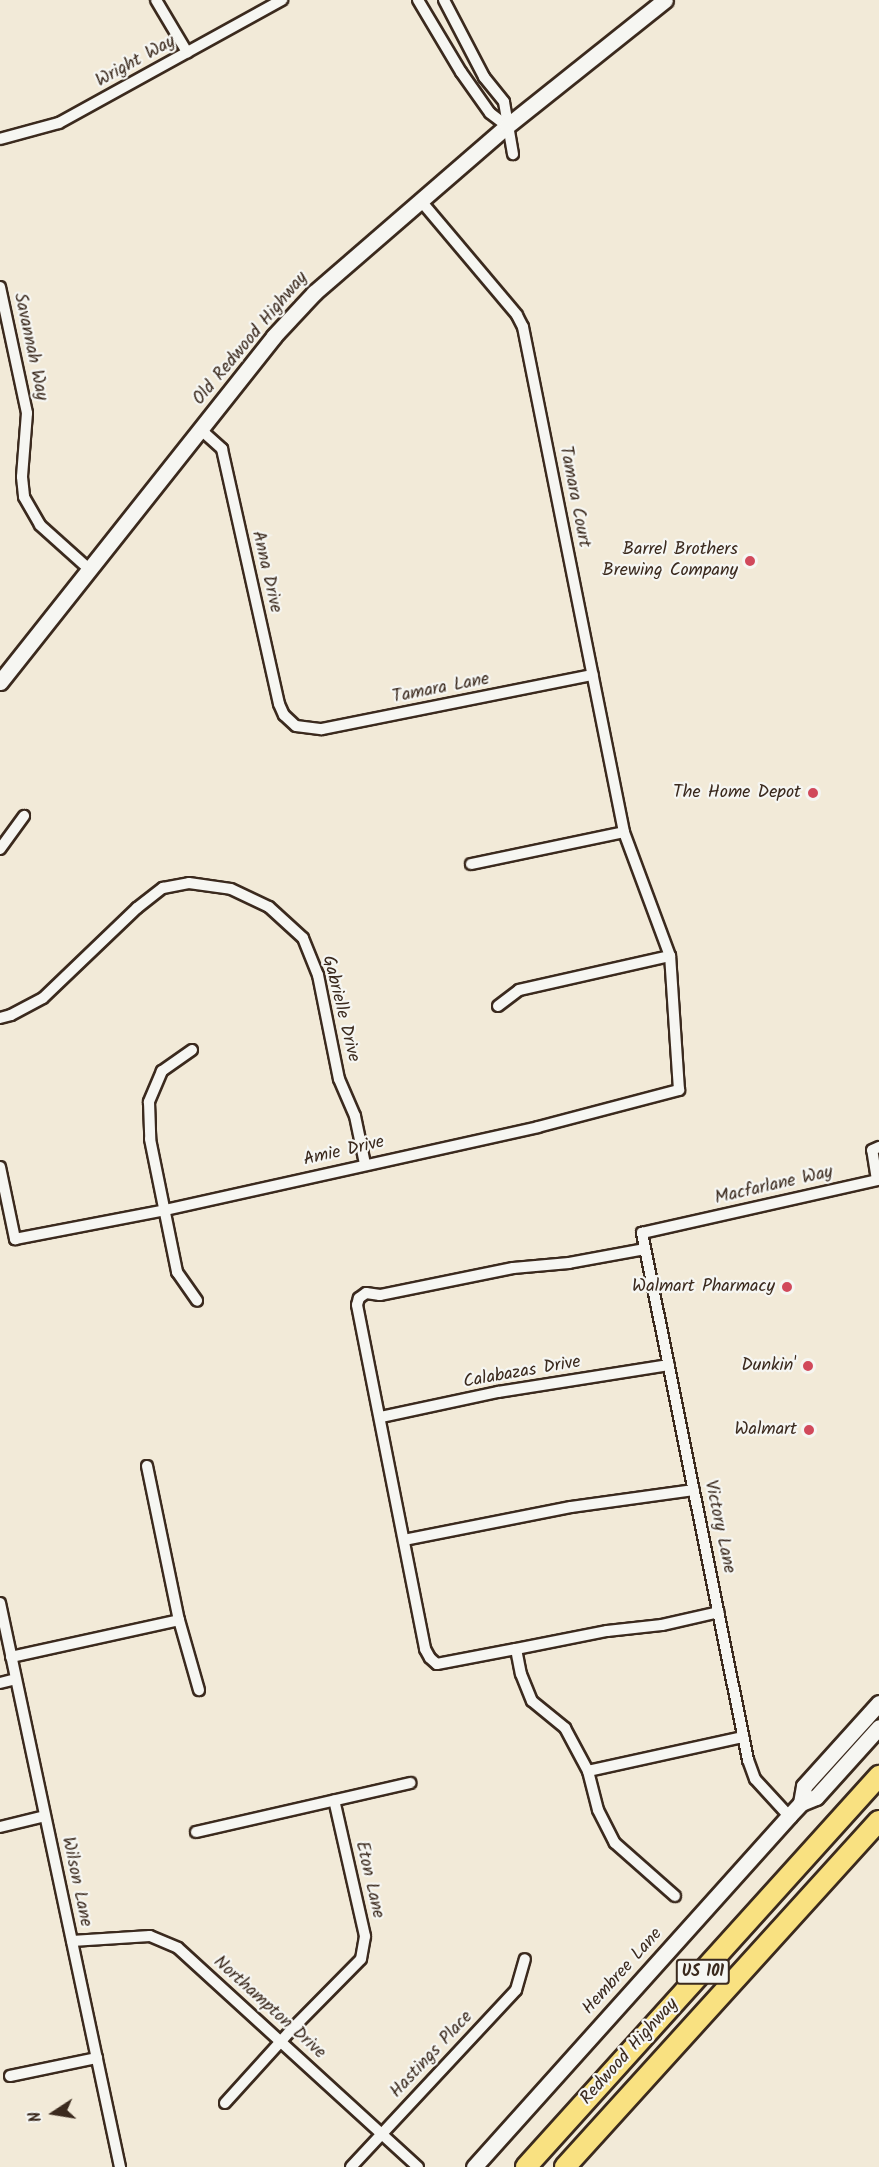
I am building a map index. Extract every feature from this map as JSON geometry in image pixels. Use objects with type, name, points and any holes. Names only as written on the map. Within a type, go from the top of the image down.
[{"type":"highway","name":"Redwood Highway","points":[[526,2167],[879,1776]]},
{"type":"highway","name":"Redwood Highway","points":[[565,2167],[879,1821]]},
{"type":"main road","name":"Old Redwood Highway","points":[[0,682],[274,336],[314,293],[422,202],[507,126],[665,0]]},
{"type":"main road","name":"Hembree Lane","points":[[801,1803],[804,1786],[879,1702]]},
{"type":"main road","name":"Hembree Lane","points":[[474,2167],[789,1816],[801,1803],[816,1797],[879,1727]]},
{"type":"street","points":[[156,0],[187,52]]},
{"type":"street","name":"Wright Way","points":[[0,139],[59,123],[282,0]]},
{"type":"street","points":[[418,0],[461,72],[490,113],[507,126]]},
{"type":"street","points":[[444,0],[484,77],[504,102],[513,154]]},
{"type":"street","name":"Tamara Court","points":[[422,202],[518,315],[523,327],[624,832],[670,956],[679,1090]]},
{"type":"street","name":"Savannah Way","points":[[0,287],[27,413],[22,477],[24,497],[40,525],[89,569]]},
{"type":"street","name":"Anna Drive","points":[[200,429],[222,449],[279,704],[284,716],[296,726]]},
{"type":"street","name":"Tamara Lane","points":[[296,726],[322,729],[593,675]]},
{"type":"street","points":[[0,849],[24,816]]},
{"type":"street","points":[[471,864],[624,832]]},
{"type":"street","name":"Gabrielle Drive","points":[[0,1018],[11,1016],[43,998],[137,908],[163,888],[189,883],[231,889],[269,907],[303,938],[318,975],[339,1079],[355,1116],[365,1164]]},
{"type":"street","points":[[498,1006],[519,990],[670,956]]},
{"type":"street","points":[[192,1050],[162,1071],[149,1102],[150,1139],[177,1272],[197,1301]]},
{"type":"street","name":"Amie Drive","points":[[0,1167],[15,1239],[165,1210],[538,1127],[679,1090]]},
{"type":"street","name":"Macfarlane Way","points":[[642,1233],[877,1180],[872,1150],[879,1147]]},
{"type":"street","name":"Victory Lane","points":[[642,1233],[743,1737],[755,1779],[789,1816]]},
{"type":"street","points":[[645,1249],[569,1263],[513,1268],[380,1295],[366,1293],[359,1298],[358,1313],[381,1417],[425,1649],[430,1658],[438,1664],[607,1631],[662,1625],[719,1612]]},
{"type":"street","name":"Calabazas Drive","points":[[381,1417],[498,1392],[669,1365]]},
{"type":"street","points":[[147,1466],[179,1620],[199,1690]]},
{"type":"street","points":[[404,1540],[571,1507],[694,1490]]},
{"type":"street","name":"Wilson Lane","points":[[0,1603],[120,2167]]},
{"type":"street","points":[[11,1657],[179,1620]]},
{"type":"street","points":[[516,1649],[521,1674],[532,1701],[565,1728],[588,1771],[598,1810],[615,1843],[675,1896]]},
{"type":"street","points":[[0,1683],[16,1679]]},
{"type":"street","points":[[588,1771],[743,1737]]},
{"type":"street","points":[[196,1832],[410,1783]]},
{"type":"street","name":"Eton Lane","points":[[225,2103],[361,1959],[365,1936],[334,1800]]},
{"type":"street","points":[[0,1827],[45,1816]]},
{"type":"street","name":"Northampton Drive","points":[[72,1941],[150,1936],[178,1948],[418,2167]]},
{"type":"street","name":"Hastings Place","points":[[351,2167],[516,1990],[525,1959]]},
{"type":"street","points":[[10,2076],[97,2058]]},
{"type":"place","name":"Barrel Brothers Brewing Company","points":[[750,561]]},
{"type":"place","name":"The Home Depot","points":[[813,793]]},
{"type":"place","name":"Walmart Pharmacy","points":[[787,1287]]},
{"type":"place","name":"Dunkin'","points":[[808,1366]]},
{"type":"place","name":"Walmart","points":[[809,1430]]}]
